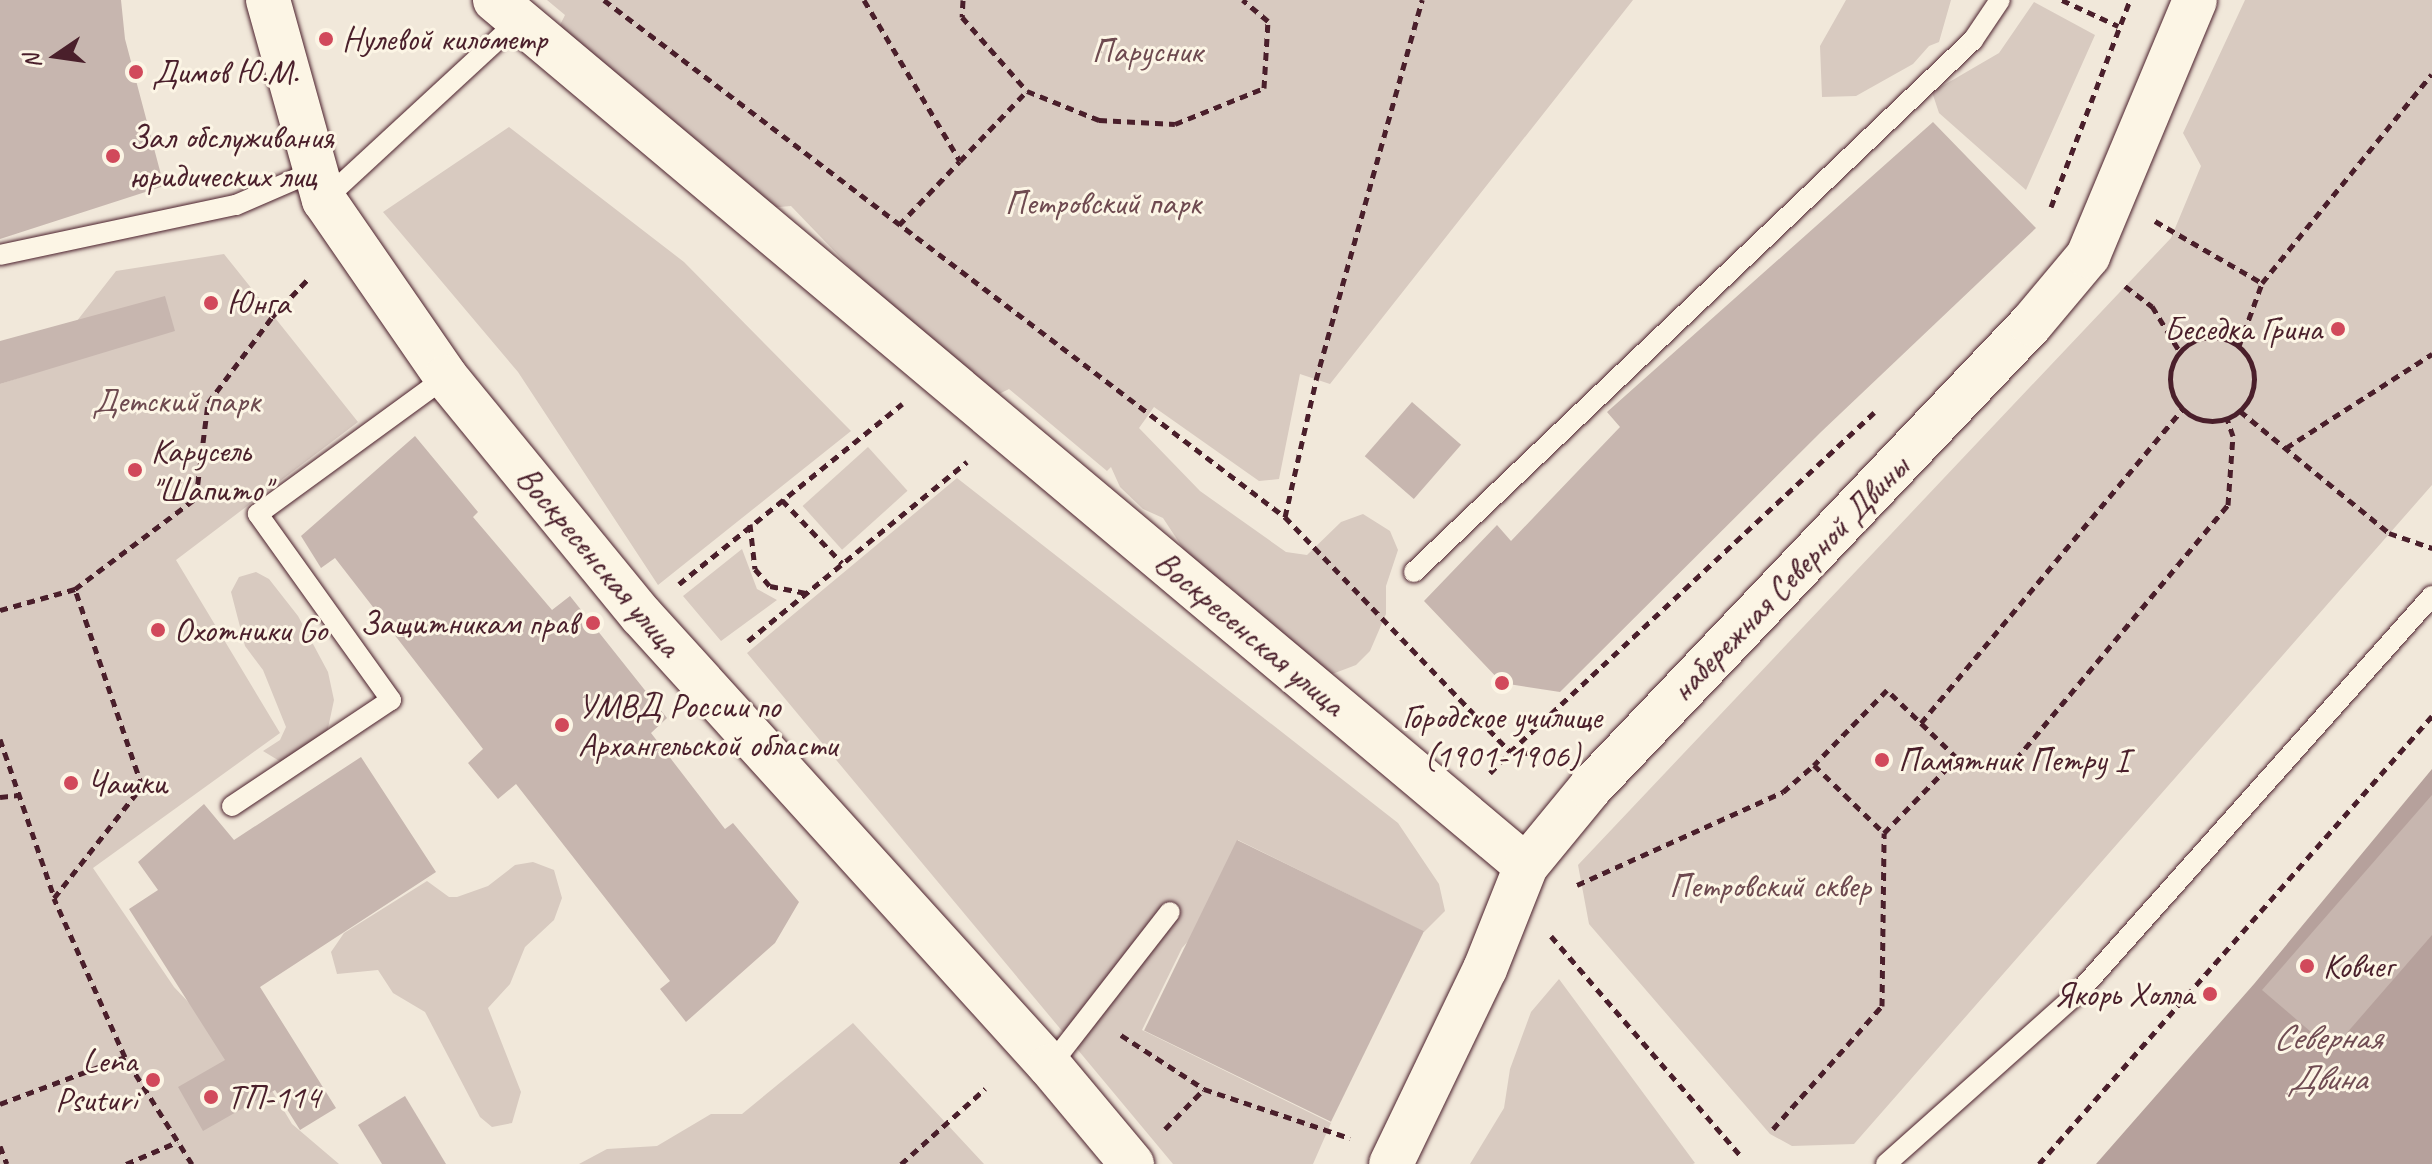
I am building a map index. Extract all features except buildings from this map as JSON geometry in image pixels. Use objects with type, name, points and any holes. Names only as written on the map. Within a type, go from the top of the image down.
[{"type":"street","name":"Воскресенская улица","points":[[268,0],[320,185],[446,377],[641,615],[1050,1066],[1132,1164]]},
{"type":"street","name":"набережная Северной Двины","points":[[1391,1164],[1485,969],[1526,866],[1590,788],[2031,324],[2088,256],[2195,0]]},
{"type":"street","name":"Воскресенская улица","points":[[507,10],[1526,866]]},
{"type":"lane","points":[[1414,572],[1973,40],[2000,0]]},
{"type":"lane","points":[[0,255],[320,185],[507,10]]},
{"type":"lane","points":[[232,806],[391,700],[258,514],[446,377]]},
{"type":"lane","points":[[1886,1164],[2078,993],[2432,596]]},
{"type":"lane","points":[[1050,1066],[1170,912]]},
{"type":"path","points":[[604,0],[1285,517],[1510,752],[1880,406]]},
{"type":"path","points":[[864,0],[960,161]]},
{"type":"path","points":[[963,0],[962,17],[1027,91],[1099,120],[1175,124],[1264,88],[1268,21],[1243,0]]},
{"type":"path","points":[[1285,517],[1316,380],[1422,0]]},
{"type":"path","points":[[2062,0],[2118,26]]},
{"type":"path","points":[[2048,215],[2130,0]]},
{"type":"path","points":[[2239,346],[2262,283],[2432,74]]},
{"type":"path","points":[[899,225],[1027,91]]},
{"type":"path","points":[[2145,215],[2262,283]]},
{"type":"path","points":[[2088,256],[2152,306],[2180,352]]},
{"type":"path","points":[[0,610],[75,589],[196,498],[208,403],[272,317],[308,279]]},
{"type":"path","points":[[2208,337],[2239,346],[2249,357],[2255,381],[2240,411],[2227,419],[2203,421],[2182,410],[2170,384],[2180,352],[2208,337]]},
{"type":"path","points":[[2286,448],[2432,354]]},
{"type":"path","points":[[641,615],[750,523],[940,374]]},
{"type":"path","points":[[1921,723],[2182,410]]},
{"type":"path","points":[[2240,411],[2389,533],[2432,548]]},
{"type":"path","points":[[1569,888],[1783,792],[1814,765],[1887,690],[1957,758],[2007,770],[2228,505],[2233,436],[2227,419]]},
{"type":"path","points":[[748,641],[1005,428]]},
{"type":"path","points":[[782,500],[842,563]]},
{"type":"path","points":[[750,523],[755,569],[770,586],[807,593]]},
{"type":"path","points":[[54,898],[142,786],[75,589]]},
{"type":"path","points":[[2039,1164],[2432,716]]},
{"type":"path","points":[[0,739],[54,898],[125,1057],[192,1164]]},
{"type":"path","points":[[1773,1129],[1882,1006],[1884,833],[1957,758]]},
{"type":"path","points":[[1814,765],[1884,833]]},
{"type":"path","points":[[0,797],[18,795]]},
{"type":"path","points":[[1543,926],[1742,1157]]},
{"type":"path","points":[[1090,1015],[1204,1089],[1353,1139]]},
{"type":"path","points":[[0,1104],[125,1057]]},
{"type":"path","points":[[901,1164],[985,1089]]},
{"type":"path","points":[[1165,1130],[1204,1089]]},
{"type":"path","points":[[126,1164],[177,1142]]},
{"type":"path","points":[[0,1146],[7,1164]]},
{"type":"green space","name":"Петровский парк","points":[[547,0],[1633,0],[1330,384],[1300,374],[1279,479],[1259,481],[1154,407],[1139,428],[1200,491],[1286,552],[1307,555],[1341,522],[1363,514],[1390,531],[1398,550],[1386,586],[1386,614],[1370,651],[1356,665],[1327,676],[1258,620],[1236,592],[1190,559],[1163,518],[1143,509],[1120,487],[1111,467],[1107,471],[1009,389],[995,396],[865,283],[791,206],[756,209],[559,27],[565,15]]},
{"type":"green space","points":[[1846,0],[1951,0],[1939,42],[1929,46],[1913,64],[1856,96],[1822,97],[1820,46]]},
{"type":"green space","name":"Петровский сквер","points":[[2245,0],[2432,0],[2432,485],[1854,1144],[1792,1146],[1770,1134],[1589,924],[1578,865],[2171,238],[2201,166],[2183,133]]},
{"type":"green space","points":[[2034,2],[2095,35],[2026,190],[1939,113],[1932,92],[1999,53]]},
{"type":"green space","points":[[509,127],[684,262],[851,431],[658,585],[518,372],[383,212]]},
{"type":"green space","name":"Детский парк","points":[[224,254],[358,422],[176,560],[280,733],[93,868],[174,987],[271,1089],[292,1124],[339,1164],[0,1164],[0,384],[37,372],[116,271]]},
{"type":"green space","points":[[868,447],[907,491],[842,550],[803,506]]},
{"type":"green space","points":[[957,478],[1398,823],[1439,884],[1445,911],[1424,932],[1238,840],[1199,929],[1182,948],[1142,1030],[1331,1123],[1313,1164],[1173,1164],[747,653]]},
{"type":"green space","points":[[742,549],[757,589],[777,600],[721,641],[683,596]]},
{"type":"green space","points":[[256,572],[269,579],[298,616],[328,672],[334,700],[327,733],[286,765],[263,751],[280,740],[286,727],[263,670],[245,646],[231,592],[239,577]]},
{"type":"green space","points":[[533,862],[554,870],[562,898],[554,920],[525,947],[510,984],[488,1008],[521,1092],[512,1123],[492,1127],[480,1117],[425,1012],[393,993],[378,970],[337,974],[331,952],[344,933],[427,881],[449,897],[457,897],[488,886],[515,865]]},
{"type":"green space","points":[[1559,979],[1695,1163],[1470,1164],[1504,1108],[1510,1069],[1531,1012]]},
{"type":"green space","points":[[853,1023],[984,1164],[579,1164],[607,1149],[657,1146],[711,1114],[742,1114]]},
{"type":"water","name":"Северная Двина","points":[[2432,769],[2432,1164],[2096,1164],[2254,984]]},
{"type":"place","name":"Нулевой километр","points":[[326,39]]},
{"type":"place","name":"Димов Ю.М.","points":[[136,72]]},
{"type":"place","name":"Зал обслуживания юридических лиц","points":[[113,156]]},
{"type":"place","name":"Юнга","points":[[211,303]]},
{"type":"place","name":"Беседка Грина","points":[[2338,329]]},
{"type":"place","name":"Карусель \"Шапито\"","points":[[135,470]]},
{"type":"place","name":"Защитникам прав","points":[[593,623]]},
{"type":"place","name":"Охотники Go","points":[[158,630]]},
{"type":"place","name":"Городское училище (1901-1906)","points":[[1502,683]]},
{"type":"place","name":"УМВД России по Архангельской области","points":[[562,725]]},
{"type":"place","name":"Памятник Петру I","points":[[1882,760]]},
{"type":"place","name":"Чашки","points":[[71,783]]},
{"type":"place","name":"Ковчег","points":[[2307,966]]},
{"type":"place","name":"Якорь Холла","points":[[2210,994]]},
{"type":"place","name":"Lena Psuturi","points":[[153,1080]]},
{"type":"place","name":"ТП-114","points":[[211,1097]]},
{"type":"park label","name":"Парусник","points":[[1147,51]]}]
